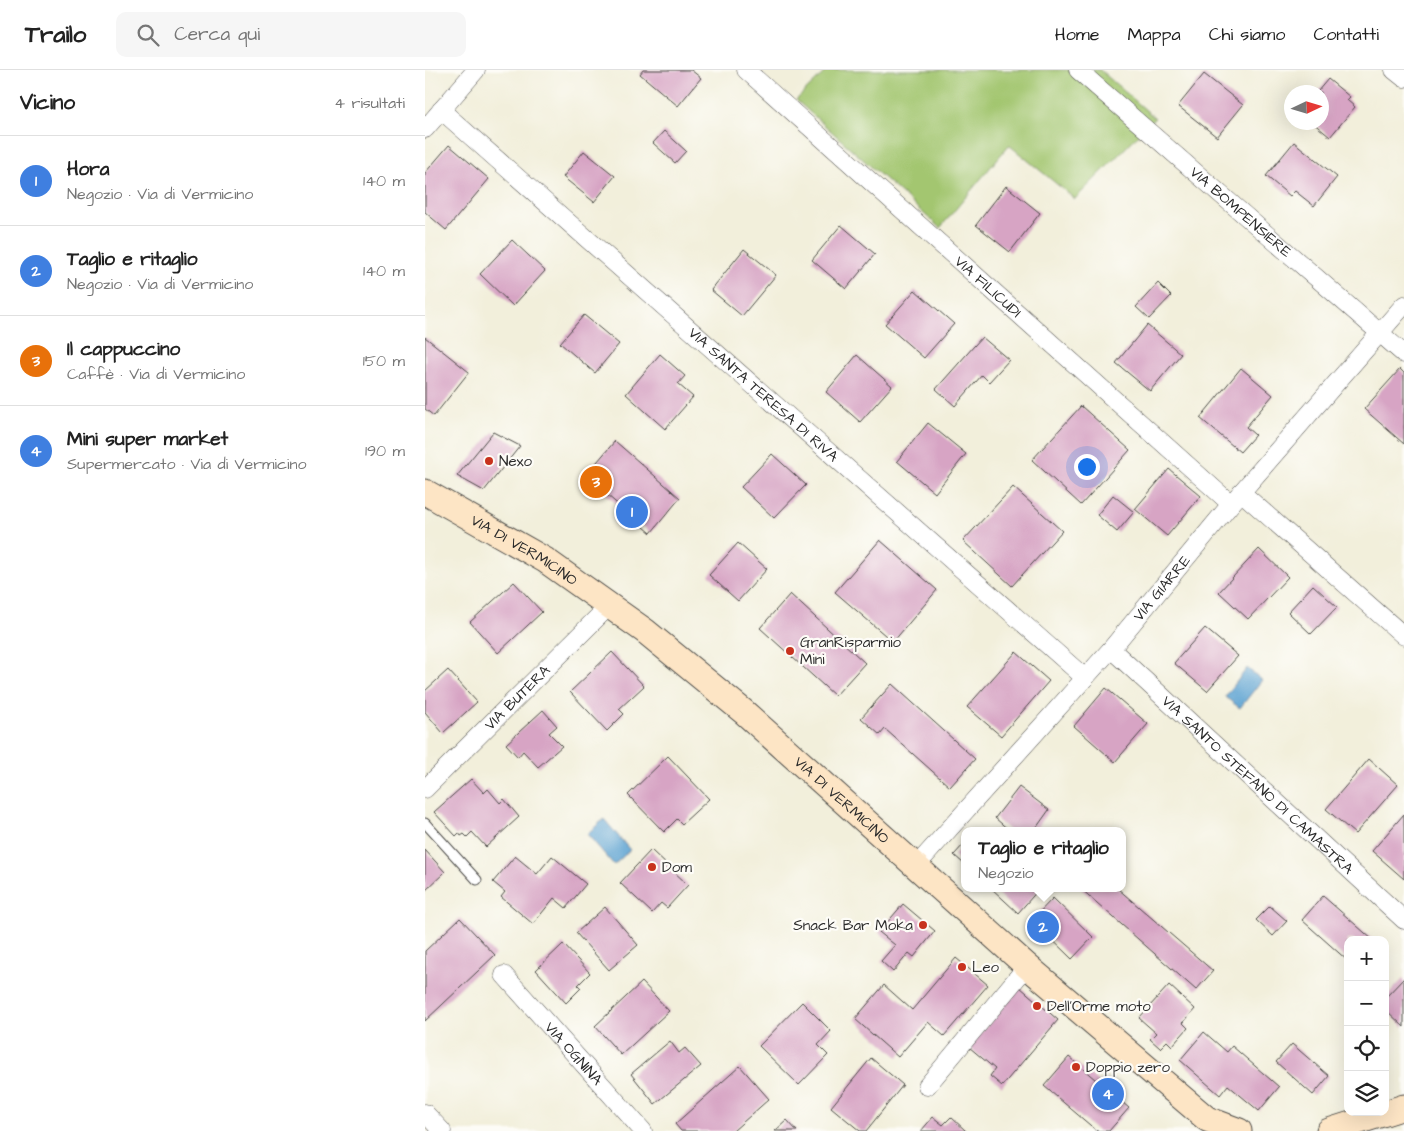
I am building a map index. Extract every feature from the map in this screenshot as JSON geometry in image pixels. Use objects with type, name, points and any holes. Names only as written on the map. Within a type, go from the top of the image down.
[{"type":"main road","name":"VIA DI VERMICINO","points":[[425,492],[524,547],[609,605],[736,706],[1027,966],[1207,1119],[1239,1131]]},
{"type":"main road","points":[[1329,1131],[1404,1107]]},
{"type":"street","points":[[425,129],[476,70]]},
{"type":"street","name":"VIA FILICUDI","points":[[746,70],[1236,498],[1404,636]]},
{"type":"street","name":"VIA BOMPENSIERE","points":[[1078,70],[1404,354]]},
{"type":"street","points":[[1395,70],[1404,78]]},
{"type":"street","name":"VIA SANTA TERESA DI RIVA","points":[[441,110],[1085,678]]},
{"type":"street","name":"VIA GIARRE","points":[[915,866],[1111,649],[1236,498],[1404,305]]},
{"type":"street","name":"VIA BUTERA","points":[[425,789],[609,605]]},
{"type":"street","name":"VIA SANTO STEFANO DI CAMASTRA","points":[[1111,649],[1404,920]]},
{"type":"street","points":[[927,1086],[1027,966]]},
{"type":"street","name":"VIA OGNINA","points":[[504,975],[643,1131]]},
{"type":"street","points":[[425,1113],[442,1131]]},
{"type":"lane","points":[[425,823],[477,880]]},
{"type":"green space","points":[[827,70],[1100,70],[1155,118],[1075,199],[1009,145],[940,228],[796,100]]},
{"type":"water","points":[[1247,668],[1262,680],[1240,708],[1225,697]]},
{"type":"water","points":[[604,819],[630,850],[614,865],[587,834]]},
{"type":"building","points":[[643,70],[691,70],[701,78],[678,106],[640,74]]},
{"type":"building","points":[[1204,74],[1243,105],[1217,137],[1178,106]]},
{"type":"building","points":[[1328,79],[1350,97],[1347,100],[1355,107],[1330,137],[1322,130],[1329,130],[1329,85],[1323,85]]},
{"type":"building","points":[[664,131],[686,151],[675,163],[653,143]]},
{"type":"building","points":[[1294,142],[1337,177],[1314,206],[1295,191],[1290,196],[1266,176]]},
{"type":"building","points":[[449,145],[489,179],[446,230],[425,212],[425,173]]},
{"type":"building","points":[[584,151],[615,176],[594,202],[563,177]]},
{"type":"building","points":[[1006,186],[1040,213],[1010,252],[976,225]]},
{"type":"building","points":[[841,225],[875,254],[846,289],[812,260]]},
{"type":"building","points":[[512,240],[545,271],[513,306],[480,274]]},
{"type":"building","points":[[744,249],[776,275],[742,316],[711,290]]},
{"type":"building","points":[[1158,283],[1171,296],[1149,319],[1136,307]]},
{"type":"building","points":[[915,290],[954,324],[924,358],[885,324]]},
{"type":"building","points":[[584,315],[619,344],[595,373],[560,343]]},
{"type":"building","points":[[1147,325],[1181,354],[1150,391],[1116,363]]},
{"type":"building","points":[[425,337],[469,372],[434,416],[425,409]]},
{"type":"building","points":[[982,337],[1009,360],[989,382],[982,375],[955,406],[936,389]]},
{"type":"building","points":[[660,354],[685,376],[678,384],[693,397],[665,429],[626,394]]},
{"type":"building","points":[[857,355],[892,386],[860,422],[826,392]]},
{"type":"building","points":[[1241,368],[1273,395],[1246,427],[1255,435],[1240,452],[1200,418]]},
{"type":"building","points":[[1400,369],[1404,373],[1404,444],[1364,409]]},
{"type":"building","points":[[1081,406],[1130,450],[1081,505],[1032,460]]},
{"type":"building","points":[[928,423],[966,454],[935,493],[897,461]]},
{"type":"building","name":"Nexo","points":[[493,432],[520,446],[484,491],[457,476]]},
{"type":"building","points":[[615,441],[680,498],[651,533],[585,476]]},
{"type":"building","points":[[772,454],[806,485],[774,518],[741,487]]},
{"type":"building","points":[[1169,469],[1201,496],[1167,536],[1135,509]]},
{"type":"building","points":[[1013,487],[1062,531],[1012,586],[963,541]]},
{"type":"building","points":[[1113,495],[1134,512],[1117,532],[1097,515]]},
{"type":"building","points":[[880,540],[937,590],[893,642],[835,592]]},
{"type":"building","points":[[738,543],[767,569],[738,601],[709,575]]},
{"type":"building","points":[[1259,549],[1288,577],[1248,619],[1219,592]]},
{"type":"building","points":[[514,582],[542,612],[498,653],[470,622]]},
{"type":"building","points":[[1313,585],[1337,607],[1311,634],[1288,612]]},
{"type":"building","points":[[790,594],[865,663],[835,696],[760,628]]},
{"type":"building","points":[[1205,628],[1238,656],[1207,691],[1174,663]]},
{"type":"building","points":[[612,652],[644,686],[619,709],[624,714],[607,731],[570,692]]},
{"type":"building","points":[[1016,652],[1049,681],[1001,736],[967,707]]},
{"type":"building","points":[[448,670],[477,702],[443,733],[425,712],[425,691]]},
{"type":"building","points":[[892,684],[975,759],[950,787],[885,729],[880,735],[861,718]]},
{"type":"building","points":[[1106,688],[1148,724],[1115,762],[1074,726]]},
{"type":"building","points":[[543,710],[557,726],[549,733],[562,746],[538,767],[523,751],[518,757],[506,744]]},
{"type":"building","points":[[668,756],[709,799],[682,824],[677,819],[664,832],[628,795]]},
{"type":"building","points":[[1369,759],[1398,785],[1355,834],[1326,809]]},
{"type":"building","points":[[471,779],[484,793],[488,789],[500,803],[504,799],[519,817],[486,847],[472,832],[467,837],[464,834],[461,836],[459,833],[456,836],[434,812]]},
{"type":"building","points":[[1019,787],[1049,810],[1037,827],[1005,827],[995,818]]},
{"type":"building","points":[[1404,814],[1404,879],[1372,851]]},
{"type":"building","points":[[961,847],[961,861],[954,855]]},
{"type":"building","points":[[425,850],[445,872],[425,891]]},
{"type":"building","name":"Dom","points":[[651,850],[688,885],[667,908],[661,903],[652,913],[620,883]]},
{"type":"building","points":[[515,856],[537,874],[552,856],[586,884],[566,908],[554,898],[533,924],[501,897],[505,892],[493,882]]},
{"type":"building","points":[[995,892],[1036,892],[1018,913]]},
{"type":"building","points":[[1085,892],[1122,892],[1213,971],[1196,990]]},
{"type":"building","points":[[1323,896],[1368,936],[1344,936],[1344,957],[1302,920]]},
{"type":"building","points":[[1053,898],[1093,937],[1072,959],[1032,920]]},
{"type":"building","points":[[903,904],[935,931],[914,957],[909,953],[893,972],[881,961],[895,945],[879,932]]},
{"type":"building","points":[[1270,906],[1287,921],[1273,936],[1256,920]]},
{"type":"building","points":[[605,907],[638,945],[609,970],[576,933]]},
{"type":"building","points":[[460,918],[495,955],[425,1021],[425,951]]},
{"type":"building","points":[[563,944],[590,973],[578,985],[581,988],[566,1003],[536,970]]},
{"type":"building","points":[[956,958],[988,985],[944,1036],[928,1022],[898,1057],[855,1019],[884,985],[912,1010]]},
{"type":"building","points":[[1404,978],[1404,1027],[1389,1013],[1389,994]]},
{"type":"building","points":[[642,982],[669,1011],[621,1055],[595,1026]]},
{"type":"building","points":[[1169,985],[1195,1009],[1183,1023],[1188,1028],[1172,1046],[1167,1041],[1160,1048],[1150,1039],[1156,1033],[1139,1018]]},
{"type":"building","points":[[1020,987],[1058,1020],[1002,1086],[990,1076],[995,1069],[969,1047]]},
{"type":"building","points":[[802,1002],[831,1031],[818,1045],[828,1055],[799,1085],[759,1046]]},
{"type":"building","points":[[1204,1032],[1227,1052],[1232,1046],[1279,1087],[1259,1111],[1228,1085],[1220,1095],[1180,1060]]},
{"type":"building","points":[[670,1041],[679,1053],[685,1048],[701,1066],[655,1104],[631,1074]]},
{"type":"building","points":[[1292,1044],[1329,1076],[1313,1095],[1276,1062]]},
{"type":"building","points":[[1069,1057],[1129,1108],[1109,1131],[1097,1131],[1044,1086]]},
{"type":"building","points":[[871,1058],[903,1085],[866,1131],[860,1131],[831,1107]]},
{"type":"building","points":[[740,1066],[769,1099],[733,1131],[681,1131],[675,1124]]},
{"type":"building","points":[[933,1117],[943,1125],[951,1117],[966,1131],[921,1131]]},
{"type":"building","points":[[787,1120],[797,1131],[775,1131]]},
{"type":"place","name":"Nexo","points":[[489,461]]},
{"type":"place","name":"Il cappuccino","points":[[596,482]]},
{"type":"place","name":"Hora","points":[[632,512]]},
{"type":"place","name":"GranRisparmio Mini","points":[[790,651]]},
{"type":"place","name":"Dom","points":[[652,867]]},
{"type":"place","name":"Snack Bar Moka","points":[[923,925]]},
{"type":"place","name":"Taglio e ritaglio","points":[[1043,927]]},
{"type":"place","name":"Leo","points":[[962,967]]},
{"type":"place","name":"Dell'Orme moto","points":[[1037,1006]]},
{"type":"place","name":"Doppio zero","points":[[1076,1067]]},
{"type":"place","name":"Mini super market","points":[[1108,1094]]}]
